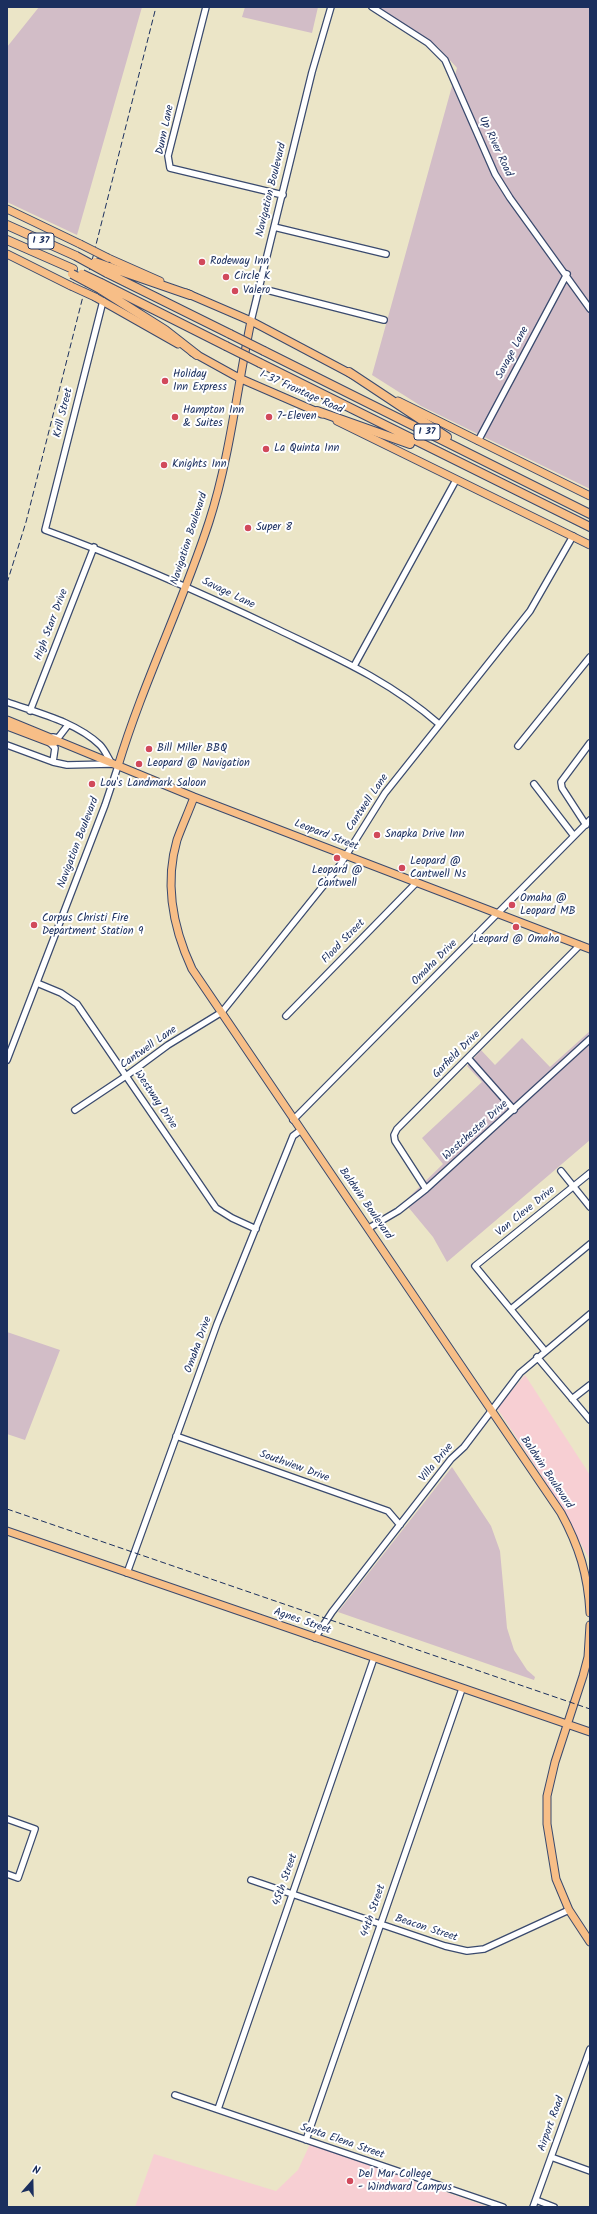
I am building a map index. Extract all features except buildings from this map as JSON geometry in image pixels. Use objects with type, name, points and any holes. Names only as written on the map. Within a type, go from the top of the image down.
[{"type":"highway","name":"I 37","points":[[7,225],[108,270],[230,334],[590,513]]},
{"type":"highway","name":"I 37","points":[[7,240],[41,255],[100,286],[226,346],[440,454],[590,527]]},
{"type":"highway","points":[[108,270],[190,295]]},
{"type":"highway","points":[[100,286],[165,330],[197,355]]},
{"type":"highway","points":[[349,372],[478,457]]},
{"type":"highway","points":[[316,411],[440,454]]},
{"type":"highway","points":[[539,502],[590,532]]},
{"type":"main road","points":[[7,209],[108,258],[251,321],[349,372],[407,406],[590,496]]},
{"type":"main road","name":"I-37 Frontage Road","points":[[7,254],[103,301],[239,378],[316,411],[590,545]]},
{"type":"main road","name":"Navigation Boulevard","points":[[115,765],[187,586],[216,495],[232,424],[239,378],[251,321]]},
{"type":"main road","name":"Leopard Street","points":[[7,720],[52,740],[194,797],[590,949]]},
{"type":"main road","name":"Leopard Street","points":[[7,726],[52,740]]},
{"type":"main road","name":"Baldwin Boulevard","points":[[194,797],[177,840],[171,871],[171,896],[181,944],[192,969],[293,1120],[370,1228],[490,1411],[561,1513],[588,1569],[590,1613]]},
{"type":"main road","name":"Agnes Street","points":[[7,1531],[590,1732]]},
{"type":"main road","points":[[590,1625],[588,1657],[547,1796],[547,1824],[556,1879],[569,1910],[590,1942]]},
{"type":"street","name":"Dunn Lane","points":[[206,7],[168,156],[170,168],[184,173],[283,196]]},
{"type":"street","name":"Navigation Boulevard","points":[[251,321],[283,196],[312,72],[331,7]]},
{"type":"street","name":"Up River Road","points":[[372,7],[428,44],[445,60],[495,174],[510,198],[590,309]]},
{"type":"street","points":[[274,227],[386,254]]},
{"type":"street","name":"Savage Lane","points":[[478,441],[566,274]]},
{"type":"street","points":[[259,288],[384,320]]},
{"type":"street","name":"Krill Street","points":[[46,530],[103,301]]},
{"type":"street","points":[[354,666],[456,480]]},
{"type":"street","name":"Savage Lane","points":[[46,530],[94,547],[187,586],[354,666],[383,681],[409,699],[440,724]]},
{"type":"street","name":"Cantwell Lane","points":[[75,1110],[126,1076],[168,1045],[222,1012],[346,856],[385,793],[530,611],[573,536]]},
{"type":"street","name":"High Starr Drive","points":[[30,711],[94,547]]},
{"type":"street","points":[[518,746],[590,657]]},
{"type":"street","points":[[7,702],[68,725],[101,746],[115,765]]},
{"type":"street","points":[[53,762],[55,748],[52,740],[58,738],[68,725]]},
{"type":"street","points":[[588,822],[562,788],[560,782],[590,743]]},
{"type":"street","points":[[7,744],[53,762],[67,765],[115,765]]},
{"type":"street","name":"Navigation Boulevard","points":[[7,1060],[105,805],[115,765]]},
{"type":"street","points":[[534,784],[574,836]]},
{"type":"street","name":"Omaha Drive","points":[[293,1120],[588,822]]},
{"type":"street","name":"Flood Street","points":[[286,1016],[416,882]]},
{"type":"street","name":"Garfield Drive","points":[[426,1189],[395,1141],[394,1135],[397,1129],[580,945]]},
{"type":"street","name":"Westway Drive","points":[[37,983],[61,993],[77,1004],[216,1208],[232,1218],[256,1229]]},
{"type":"street","name":"Westchester Drive","points":[[370,1228],[398,1211],[426,1189],[590,1040]]},
{"type":"street","points":[[468,1058],[514,1110]]},
{"type":"street","name":"Omaha Drive","points":[[127,1573],[217,1324],[293,1136],[301,1130]]},
{"type":"street","points":[[561,1172],[590,1207]]},
{"type":"street","name":"Van Cleve Drive","points":[[511,1309],[475,1266],[590,1173]]},
{"type":"street","points":[[545,1351],[511,1309],[590,1244]]},
{"type":"street","name":"Villa Drive","points":[[315,1638],[329,1616],[400,1524],[451,1459],[464,1447],[520,1373],[590,1314]]},
{"type":"street","points":[[538,1357],[590,1420]]},
{"type":"street","points":[[572,1399],[590,1385]]},
{"type":"street","name":"Southview Drive","points":[[176,1436],[388,1511],[400,1524]]},
{"type":"street","name":"45th Street","points":[[218,2109],[291,1893],[374,1658]]},
{"type":"street","name":"44th Street","points":[[306,2140],[462,1689]]},
{"type":"street","points":[[7,1819],[35,1829],[18,1878],[7,1874]]},
{"type":"street","name":"Beacon Street","points":[[251,1880],[453,1949],[467,1951],[484,1949],[569,1910]]},
{"type":"street","name":"Airport Road","points":[[534,2207],[590,2049]]},
{"type":"street","name":"Santa Elena Street","points":[[175,2095],[503,2207]]},
{"type":"street","points":[[551,2156],[590,2171]]},
{"type":"street","points":[[536,2200],[554,2207]]},
{"type":"shaded area","points":[[39,7],[142,7],[77,235],[7,202],[7,47]]},
{"type":"shaded area","points":[[245,7],[318,7],[312,33],[242,17]]},
{"type":"shaded area","points":[[378,7],[590,7],[590,489],[421,406],[372,375],[457,68],[438,47]]},
{"type":"shaded area","points":[[590,1031],[590,1140],[447,1262],[433,1237],[404,1202],[443,1164],[422,1138],[482,1082],[467,1066],[481,1050],[495,1065],[522,1038],[550,1067]]},
{"type":"shaded area","points":[[7,1332],[60,1350],[25,1440],[7,1434]]},
{"type":"shaded area","points":[[525,1375],[590,1475],[590,1560],[549,1487],[497,1408]]},
{"type":"shaded area","points":[[452,1467],[491,1526],[500,1551],[507,1628],[514,1650],[527,1670],[535,1677],[534,1680],[338,1612]]},
{"type":"shaded area","name":"Del Mar College - Windward Campus","points":[[310,2144],[488,2207],[135,2207],[154,2154],[276,2191],[298,2170]]},
{"type":"railway","points":[[7,583],[26,522],[156,7]]},
{"type":"railway","points":[[7,1509],[590,1709]]},
{"type":"place","name":"Rodeway Inn","points":[[202,262]]},
{"type":"place","name":"Circle K","points":[[226,277]]},
{"type":"place","name":"Valero","points":[[235,291]]},
{"type":"place","name":"Holiday Inn Express","points":[[165,381]]},
{"type":"place","name":"Hampton Inn & Suites","points":[[175,417]]},
{"type":"place","name":"7-Eleven","points":[[269,417]]},
{"type":"place","name":"La Quinta Inn","points":[[266,449]]},
{"type":"place","name":"Knights Inn","points":[[164,465]]},
{"type":"place","name":"Super 8","points":[[248,528]]},
{"type":"place","name":"Bill Miller BBQ","points":[[149,749]]},
{"type":"place","name":"Leopard @ Navigation","points":[[139,764]]},
{"type":"place","name":"Lou's Landmark Saloon","points":[[92,784]]},
{"type":"place","name":"Snapka Drive Inn","points":[[377,835]]},
{"type":"place","name":"Leopard @ Cantwell","points":[[337,858]]},
{"type":"place","name":"Leopard @ Cantwell Ns","points":[[402,868]]},
{"type":"place","name":"Omaha @ Leopard MB","points":[[512,905]]},
{"type":"place","name":"Corpus Christi Fire Department Station 9","points":[[34,925]]},
{"type":"place","name":"Leopard @ Omaha","points":[[516,927]]},
{"type":"place","name":"Del Mar College - Windward Campus","points":[[350,2181]]}]
